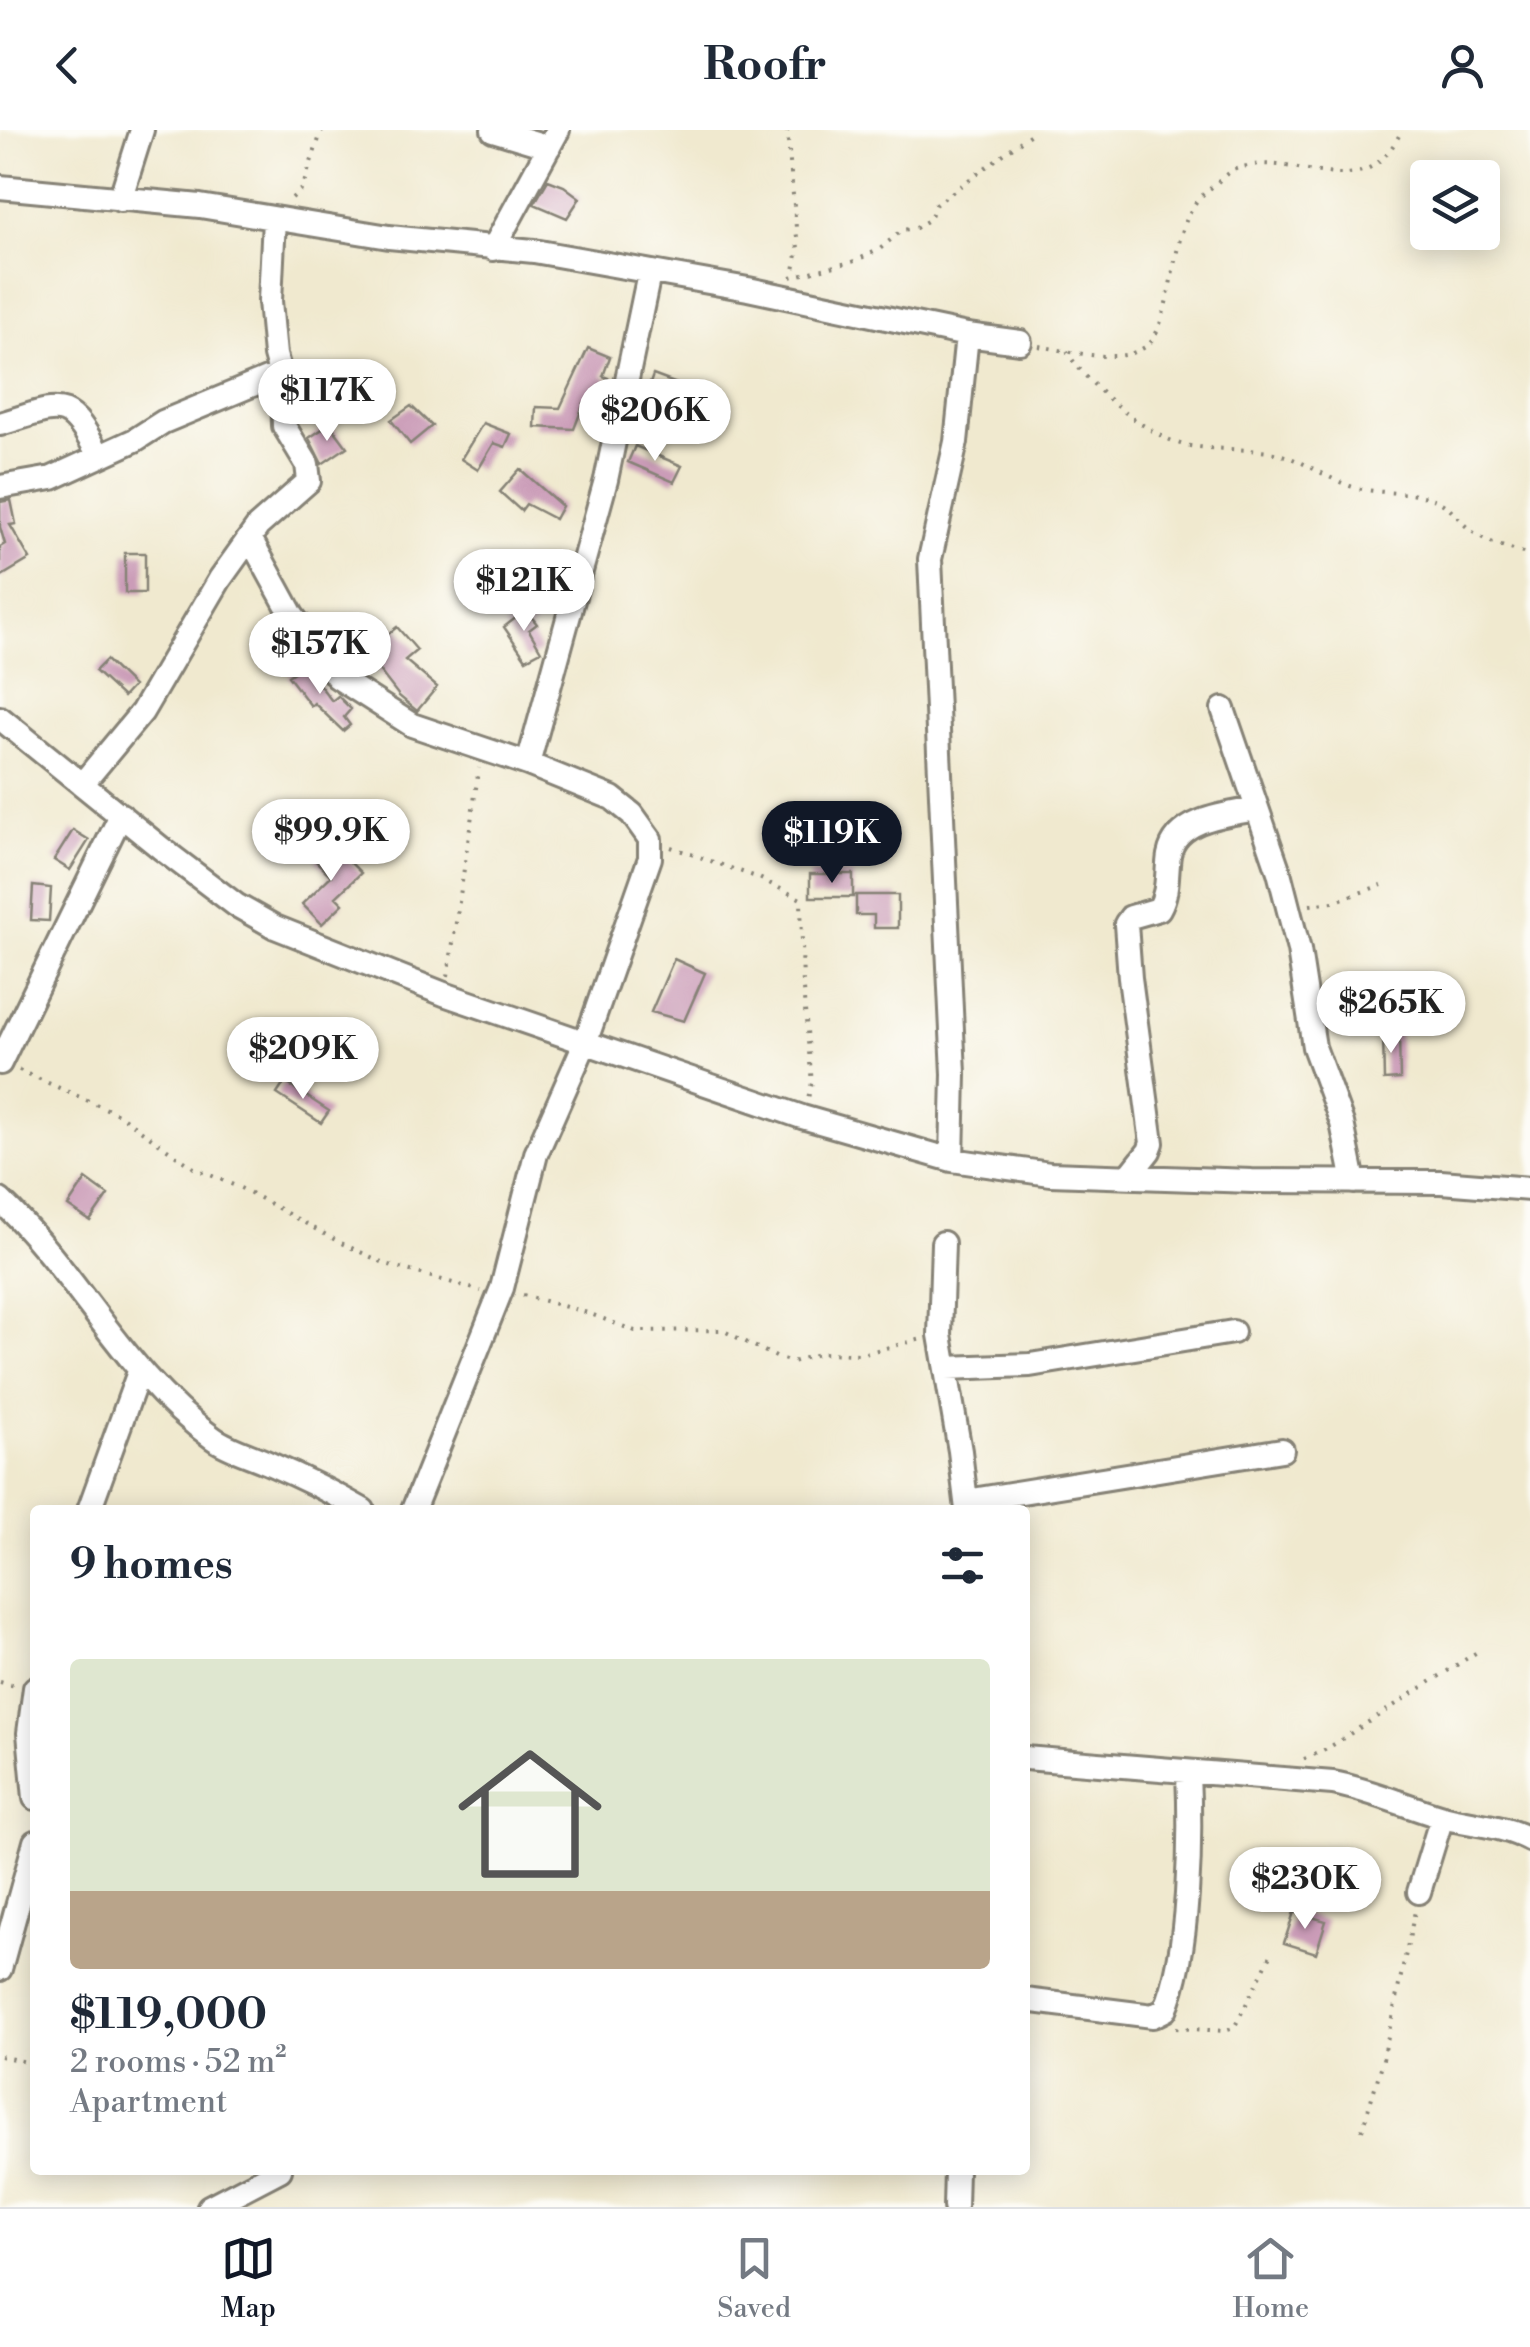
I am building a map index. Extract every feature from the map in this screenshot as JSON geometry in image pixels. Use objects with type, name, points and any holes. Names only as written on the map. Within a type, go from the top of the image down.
[{"type":"street","points":[[120,200],[142,130]]},
{"type":"street","points":[[493,130],[554,138],[493,249]]},
{"type":"street","points":[[0,187],[200,206],[493,249],[534,251],[649,274],[748,288],[967,335],[1020,342]]},
{"type":"street","points":[[83,783],[142,712],[220,580],[258,526],[309,481],[307,464],[284,426],[283,384],[270,301],[278,220]]},
{"type":"street","points":[[528,764],[606,480],[649,274]]},
{"type":"street","points":[[952,1160],[954,1074],[930,560],[956,442],[967,335]]},
{"type":"street","points":[[0,487],[52,478],[135,440],[163,422],[279,374]]},
{"type":"street","points":[[0,424],[56,408],[82,423],[99,456]]},
{"type":"street","points":[[250,538],[292,615],[338,677],[412,726],[528,764],[612,798],[632,814],[650,840],[650,858],[585,1042],[536,1154],[502,1288],[415,1505]]},
{"type":"street","points":[[1223,709],[1279,872],[1300,950],[1314,1047],[1342,1122],[1354,1182]]},
{"type":"street","points":[[0,718],[236,905],[316,945],[444,994],[802,1117],[952,1160],[1050,1174],[1441,1182],[1530,1189]]},
{"type":"street","points":[[1130,1175],[1150,1151],[1152,1142],[1126,924],[1130,917],[1159,909],[1167,893],[1170,851],[1184,833],[1208,818],[1256,810]]},
{"type":"street","points":[[1,1061],[121,815]]},
{"type":"street","points":[[0,1200],[44,1247],[140,1372],[215,1440],[324,1487],[355,1505]]},
{"type":"street","points":[[943,1243],[940,1335],[966,1505]]},
{"type":"street","points":[[946,1368],[1030,1365],[1233,1332]]},
{"type":"street","points":[[91,1505],[140,1372]]},
{"type":"street","points":[[972,1505],[1282,1450]]},
{"type":"street","points":[[1030,1758],[1263,1776],[1360,1788],[1442,1817],[1514,1831],[1530,1840]]},
{"type":"street","points":[[1030,2001],[1153,2016],[1165,2010],[1176,1982],[1188,1870],[1188,1773]]},
{"type":"street","points":[[1419,1892],[1442,1817]]},
{"type":"street","points":[[0,1969],[30,1860]]},
{"type":"street","points":[[209,2207],[270,2175]]},
{"type":"street","points":[[955,2207],[956,2175]]},
{"type":"path","points":[[278,220],[302,190],[322,130]]},
{"type":"path","points":[[786,130],[798,249],[793,276]]},
{"type":"path","points":[[1020,342],[1067,351],[1132,354],[1150,343],[1194,203],[1230,171],[1259,164],[1342,176],[1366,172],[1392,151],[1402,130]]},
{"type":"path","points":[[748,288],[855,262],[902,230],[916,228],[930,219],[935,205],[1032,132]]},
{"type":"path","points":[[1067,351],[1076,368],[1096,389],[1165,440],[1276,454],[1350,486],[1426,497],[1447,507],[1469,530],[1530,555]]},
{"type":"path","points":[[444,994],[482,748]]},
{"type":"path","points":[[650,840],[759,878],[801,898],[803,988],[812,1083],[802,1117]]},
{"type":"path","points":[[1290,917],[1304,905],[1334,902],[1382,885]]},
{"type":"path","points":[[1,1061],[32,1079],[118,1114],[194,1168],[245,1190],[340,1242],[386,1264],[475,1290],[490,1292],[502,1288],[635,1330],[722,1330],[792,1362],[820,1354],[861,1354],[940,1335]]},
{"type":"path","points":[[1263,1776],[1325,1750],[1480,1650]]},
{"type":"path","points":[[1362,2130],[1382,2064],[1419,1892]]},
{"type":"path","points":[[1166,2026],[1187,2030],[1234,2028],[1272,1953]]},
{"type":"path","points":[[0,2056],[30,2063]]},
{"type":"building","points":[[548,180],[580,198],[567,218],[534,204]]},
{"type":"building","points":[[588,348],[610,357],[603,376],[608,378],[595,408],[584,403],[574,429],[535,427],[536,407],[560,408]]},
{"type":"building","points":[[653,375],[685,387],[678,404],[647,392]]},
{"type":"building","points":[[411,406],[432,426],[410,444],[391,420]]},
{"type":"building","points":[[483,423],[511,434],[505,447],[494,443],[478,470],[461,459]]},
{"type":"building","points":[[330,424],[347,447],[322,464],[309,438]]},
{"type":"building","points":[[635,446],[682,466],[674,482],[628,462]]},
{"type":"building","points":[[520,469],[562,506],[555,519],[526,504],[521,511],[500,492]]},
{"type":"building","points":[[11,500],[16,524],[10,525],[30,559],[0,577],[0,547],[5,544],[0,502]]},
{"type":"building","points":[[125,553],[145,553],[145,593],[125,593]]},
{"type":"building","points":[[526,610],[537,624],[529,630],[541,651],[526,659],[504,627]]},
{"type":"building","points":[[397,627],[417,650],[405,660],[437,687],[417,711],[399,696],[365,652]]},
{"type":"building","points":[[106,660],[133,686],[123,697],[95,671]]},
{"type":"building","points":[[304,665],[332,701],[338,696],[351,709],[344,717],[350,725],[343,731],[314,703],[311,706],[288,676]]},
{"type":"building","points":[[73,830],[89,840],[70,870],[54,860]]},
{"type":"building","points":[[332,844],[361,873],[336,897],[343,904],[322,924],[302,904],[331,876],[315,860]]},
{"type":"building","points":[[810,874],[853,874],[853,897],[810,897]]},
{"type":"building","points":[[33,886],[51,888],[49,921],[31,920]]},
{"type":"building","points":[[856,895],[898,895],[898,928],[874,928],[874,915],[856,915]]},
{"type":"building","points":[[674,959],[705,973],[684,1021],[651,1012]]},
{"type":"building","points":[[1399,1033],[1400,1079],[1384,1080],[1383,1034]]},
{"type":"building","points":[[285,1082],[329,1111],[321,1123],[277,1094]]},
{"type":"building","points":[[86,1179],[108,1195],[90,1221],[68,1206]]},
{"type":"building","points":[[1294,1912],[1326,1921],[1316,1953],[1284,1943]]}]
